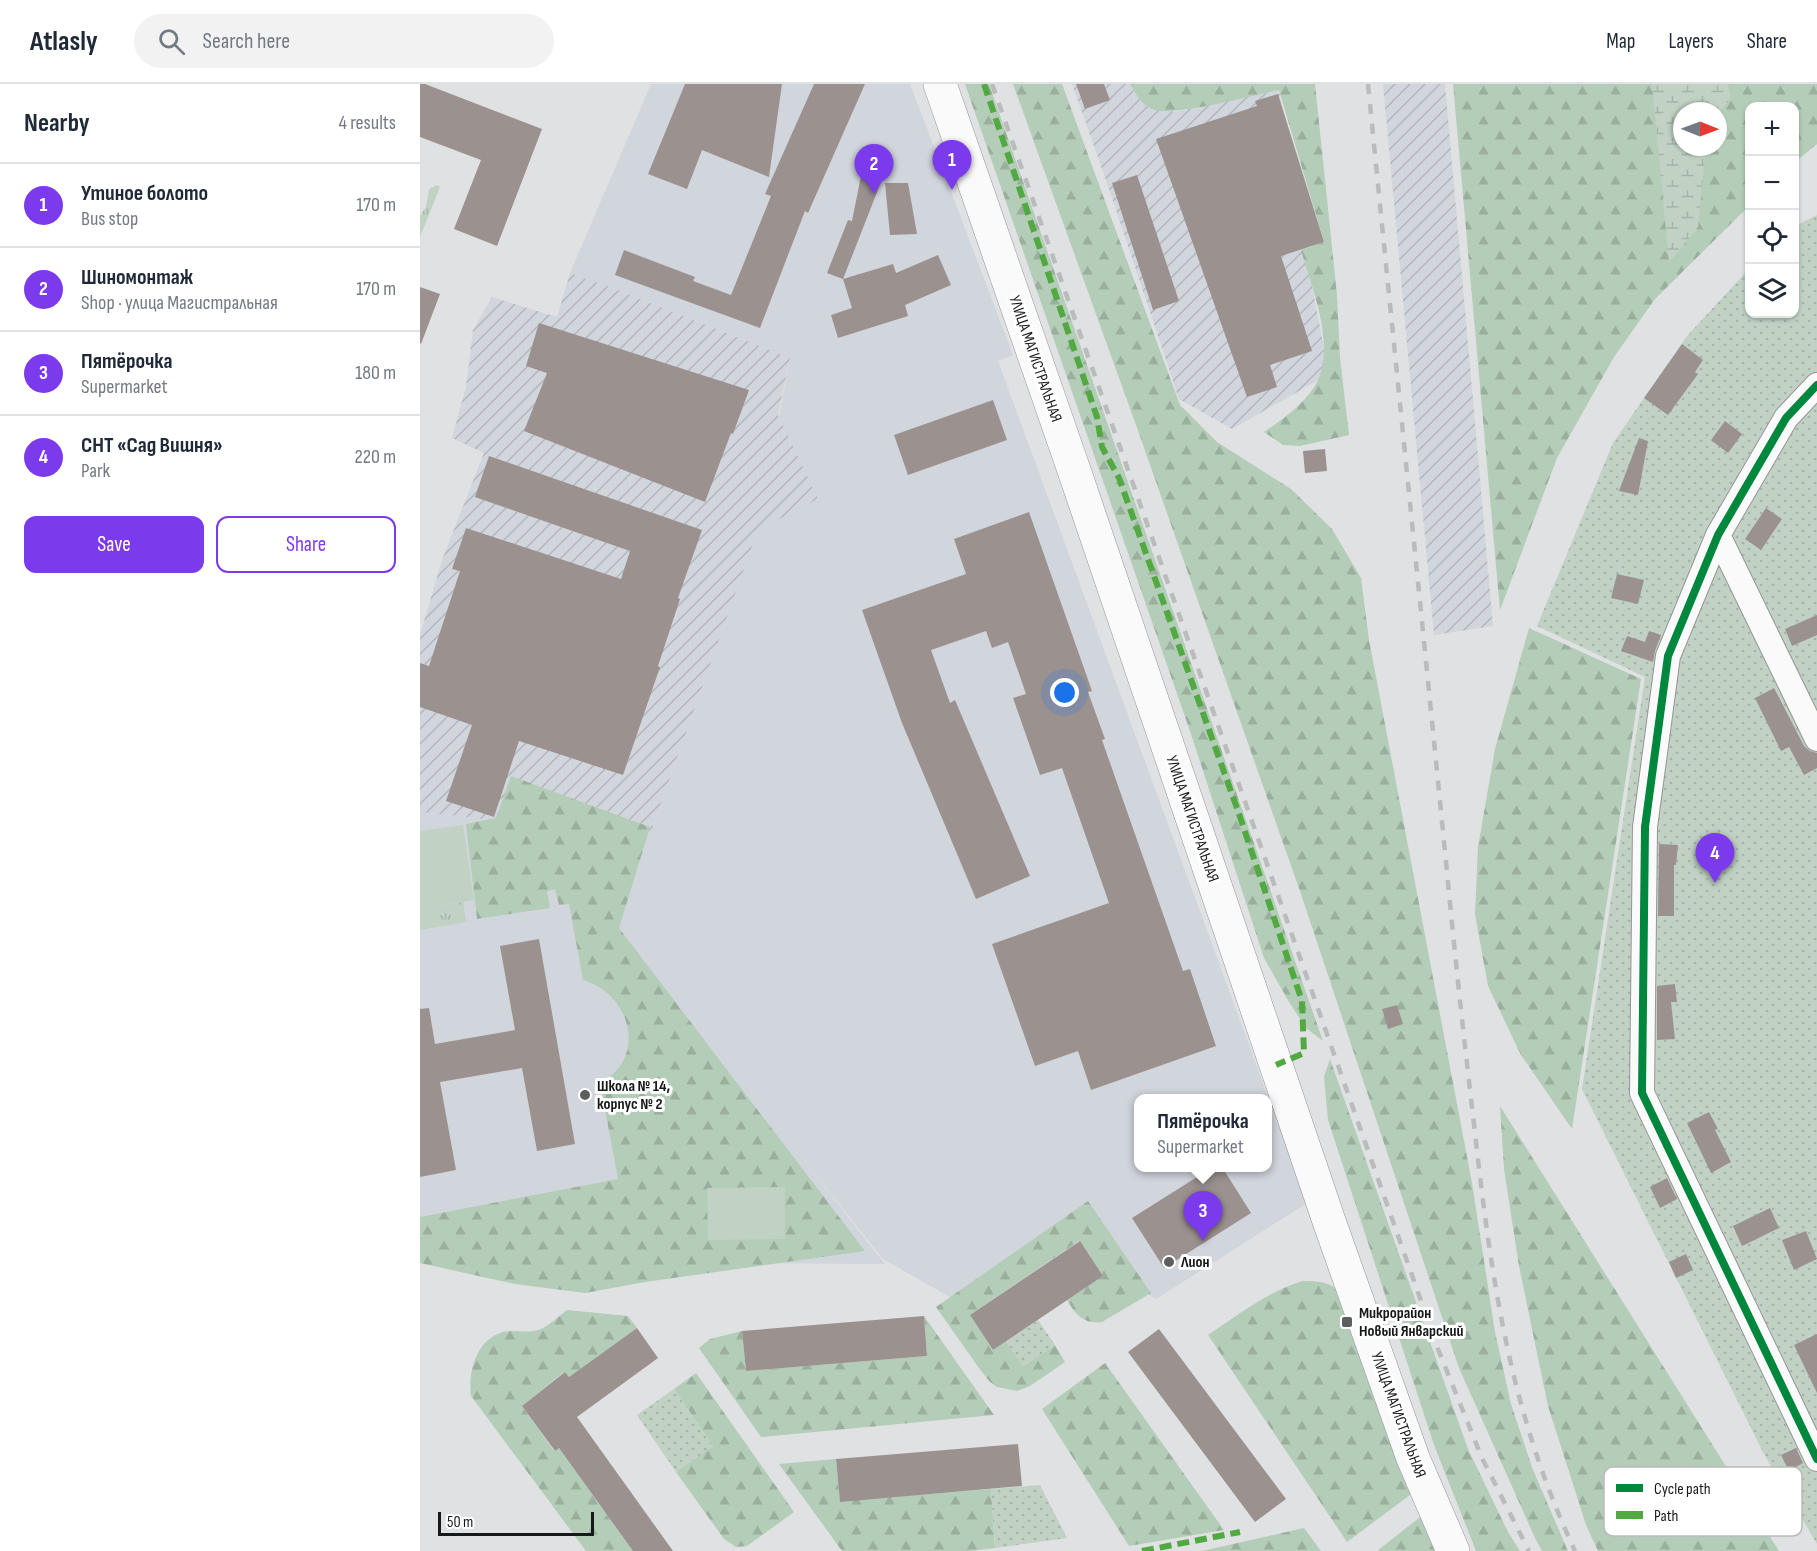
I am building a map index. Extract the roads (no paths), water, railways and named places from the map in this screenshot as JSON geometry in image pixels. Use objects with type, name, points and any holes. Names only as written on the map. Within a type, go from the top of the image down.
[{"type":"main road","name":"УЛИЦА МАГИСТРАЛЬНАЯ","points":[[940,84],[1080,487],[1329,1221],[1413,1458],[1453,1551]]},
{"type":"street","points":[[1817,386],[1786,418],[1718,535],[1668,656],[1645,827],[1642,1093],[1817,1459]]},
{"type":"street","points":[[1718,535],[1817,739]]},
{"type":"railway","points":[[992,84],[1438,1349],[1482,1458],[1529,1551]]},
{"type":"railway","points":[[1368,84],[1456,966],[1488,1235],[1506,1342],[1519,1394],[1552,1498],[1575,1551]]},
{"type":"place","name":"Утиное болото","points":[[952,190]]},
{"type":"place","name":"Шиномонтаж","points":[[874,194]]},
{"type":"place","name":"СНТ «Сад Вишня»","points":[[1715,883]]},
{"type":"place","name":"Школа № 14, корпус № 2","points":[[585,1095]]},
{"type":"place","name":"Пятёрочка","points":[[1203,1241]]},
{"type":"place","name":"Лион","points":[[1169,1262]]},
{"type":"place","name":"Микрорайон Новый Январский","points":[[1347,1322]]}]
